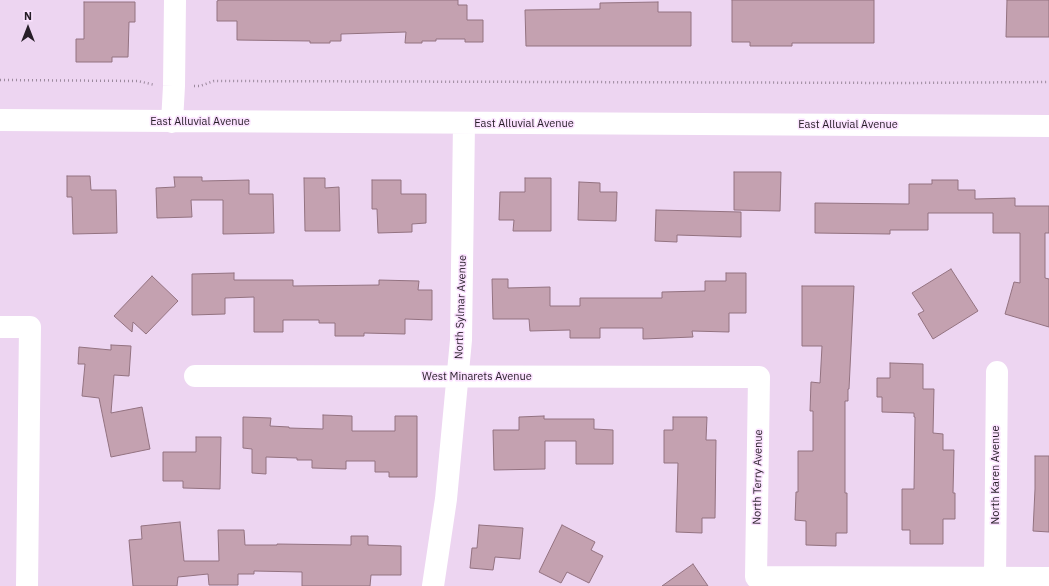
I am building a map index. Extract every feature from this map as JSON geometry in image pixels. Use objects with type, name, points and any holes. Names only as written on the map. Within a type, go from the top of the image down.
[{"type":"street","points":[[172,122],[175,0]]},
{"type":"street","name":"East Alluvial Avenue","points":[[0,120],[1049,126]]},
{"type":"street","name":"North Sylmar Avenue","points":[[433,586],[446,499],[461,340],[464,123]]},
{"type":"street","points":[[0,326],[30,327],[27,586]]},
{"type":"street","name":"North Karen Avenue","points":[[995,578],[996,372]]},
{"type":"street","name":"West Minarets Avenue","points":[[195,376],[759,377]]},
{"type":"street","name":"North Terry Avenue","points":[[759,377],[756,577],[995,578]]},
{"type":"street","points":[[995,578],[1049,578]]},
{"type":"path","points":[[0,80],[138,81],[152,85],[174,86],[200,86],[214,81],[1049,82]]},
{"type":"building","points":[[458,0],[458,5],[467,5],[467,20],[483,20],[483,42],[465,42],[465,39],[436,39],[436,41],[422,41],[422,43],[405,43],[406,32],[341,34],[341,41],[330,41],[330,43],[310,43],[310,41],[237,40],[237,21],[217,21],[217,1]]},
{"type":"building","points":[[732,0],[874,0],[874,43],[792,43],[792,46],[750,46],[750,42],[732,42]]},
{"type":"building","points":[[1007,0],[1049,0],[1049,37],[1006,37]]},
{"type":"building","points":[[84,2],[135,2],[135,22],[129,22],[128,57],[112,57],[112,62],[76,62],[76,39],[84,39]]},
{"type":"building","points":[[658,2],[658,12],[691,12],[691,46],[526,46],[525,10],[600,9],[600,3]]},
{"type":"building","points":[[734,172],[781,172],[780,211],[734,210]]},
{"type":"building","points":[[67,176],[90,176],[91,190],[116,190],[117,233],[73,234],[72,197],[67,197]]},
{"type":"building","points":[[174,177],[202,177],[202,181],[249,180],[249,194],[273,194],[274,233],[223,234],[223,200],[191,200],[192,217],[157,218],[156,188],[175,187]]},
{"type":"building","points":[[304,178],[325,178],[325,188],[339,187],[340,231],[305,231]]},
{"type":"building","points":[[525,178],[551,178],[551,231],[513,231],[514,220],[499,220],[500,192],[525,192]]},
{"type":"building","points":[[372,180],[401,180],[401,194],[426,194],[426,223],[412,224],[412,232],[378,233],[377,209],[372,209]]},
{"type":"building","points":[[932,180],[958,180],[958,190],[975,190],[975,199],[1015,198],[1015,206],[1049,206],[1049,233],[1045,233],[1045,278],[1049,279],[1049,327],[1005,314],[1014,282],[1020,283],[1020,233],[993,233],[993,213],[928,213],[928,230],[890,230],[890,234],[815,233],[815,203],[909,204],[909,184],[932,184]]},
{"type":"building","points":[[579,182],[600,183],[600,192],[617,192],[616,221],[578,220]]},
{"type":"building","points":[[656,210],[741,212],[741,237],[677,235],[677,242],[655,241]]},
{"type":"building","points":[[951,269],[978,311],[933,339],[918,314],[924,311],[912,293]]},
{"type":"building","points":[[234,273],[234,280],[293,280],[293,286],[379,285],[379,280],[419,281],[418,290],[432,290],[432,320],[405,319],[405,334],[364,333],[364,336],[335,336],[335,323],[319,323],[319,320],[283,320],[283,332],[254,332],[254,297],[225,298],[225,314],[192,315],[192,274]]},
{"type":"building","points":[[726,273],[746,273],[746,313],[729,313],[729,332],[692,331],[693,337],[643,339],[643,328],[600,328],[600,338],[570,338],[570,330],[530,331],[529,319],[493,319],[492,279],[508,279],[508,288],[550,287],[550,306],[580,306],[580,298],[662,298],[662,292],[705,291],[705,281],[726,281]]},
{"type":"building","points":[[152,276],[178,301],[146,334],[133,322],[132,332],[114,316]]},
{"type":"building","points":[[802,286],[854,286],[849,389],[848,401],[845,401],[845,493],[847,493],[847,533],[836,533],[836,546],[806,545],[806,521],[795,520],[796,492],[798,492],[798,451],[813,451],[813,411],[810,411],[811,382],[820,383],[822,346],[802,346]]},
{"type":"building","points":[[111,345],[131,346],[129,376],[114,375],[111,413],[142,407],[150,449],[111,457],[99,398],[82,396],[85,364],[78,364],[79,347],[111,350]]},
{"type":"building","points":[[890,363],[923,364],[923,389],[934,389],[933,433],[943,434],[943,450],[954,450],[953,493],[955,493],[955,519],[943,519],[943,544],[910,544],[910,530],[902,530],[902,489],[914,489],[915,417],[914,413],[882,412],[882,397],[877,397],[877,378],[890,378]]},
{"type":"building","points":[[323,415],[352,416],[352,431],[395,431],[395,416],[417,416],[417,477],[389,477],[389,472],[375,472],[375,461],[346,461],[346,469],[312,468],[312,460],[266,457],[266,474],[252,473],[252,449],[243,448],[243,417],[271,418],[270,426],[323,429]]},
{"type":"building","points":[[544,416],[544,419],[594,419],[594,429],[613,430],[613,464],[576,464],[576,441],[545,441],[545,469],[494,470],[493,430],[519,430],[519,417]]},
{"type":"building","points":[[673,417],[707,417],[706,440],[716,440],[715,518],[702,518],[702,533],[676,532],[678,463],[664,463],[664,430],[673,430]]},
{"type":"building","points":[[196,437],[221,437],[220,489],[183,488],[183,481],[163,481],[163,452],[196,452]]},
{"type":"building","points":[[1035,456],[1049,456],[1049,532],[1033,531]]},
{"type":"building","points":[[180,522],[184,561],[219,561],[218,530],[244,530],[245,545],[351,545],[351,536],[368,536],[368,545],[401,546],[401,575],[371,575],[370,586],[302,586],[302,572],[254,571],[254,574],[238,574],[238,585],[209,585],[208,574],[178,577],[177,586],[133,586],[129,540],[142,539],[141,526]]},
{"type":"building","points":[[479,525],[523,528],[520,559],[495,557],[493,570],[470,568],[472,548],[477,548]]},
{"type":"building","points":[[562,525],[595,542],[591,550],[603,556],[589,583],[567,572],[561,583],[539,572]]},
{"type":"building","points":[[693,564],[708,586],[662,586]]}]
